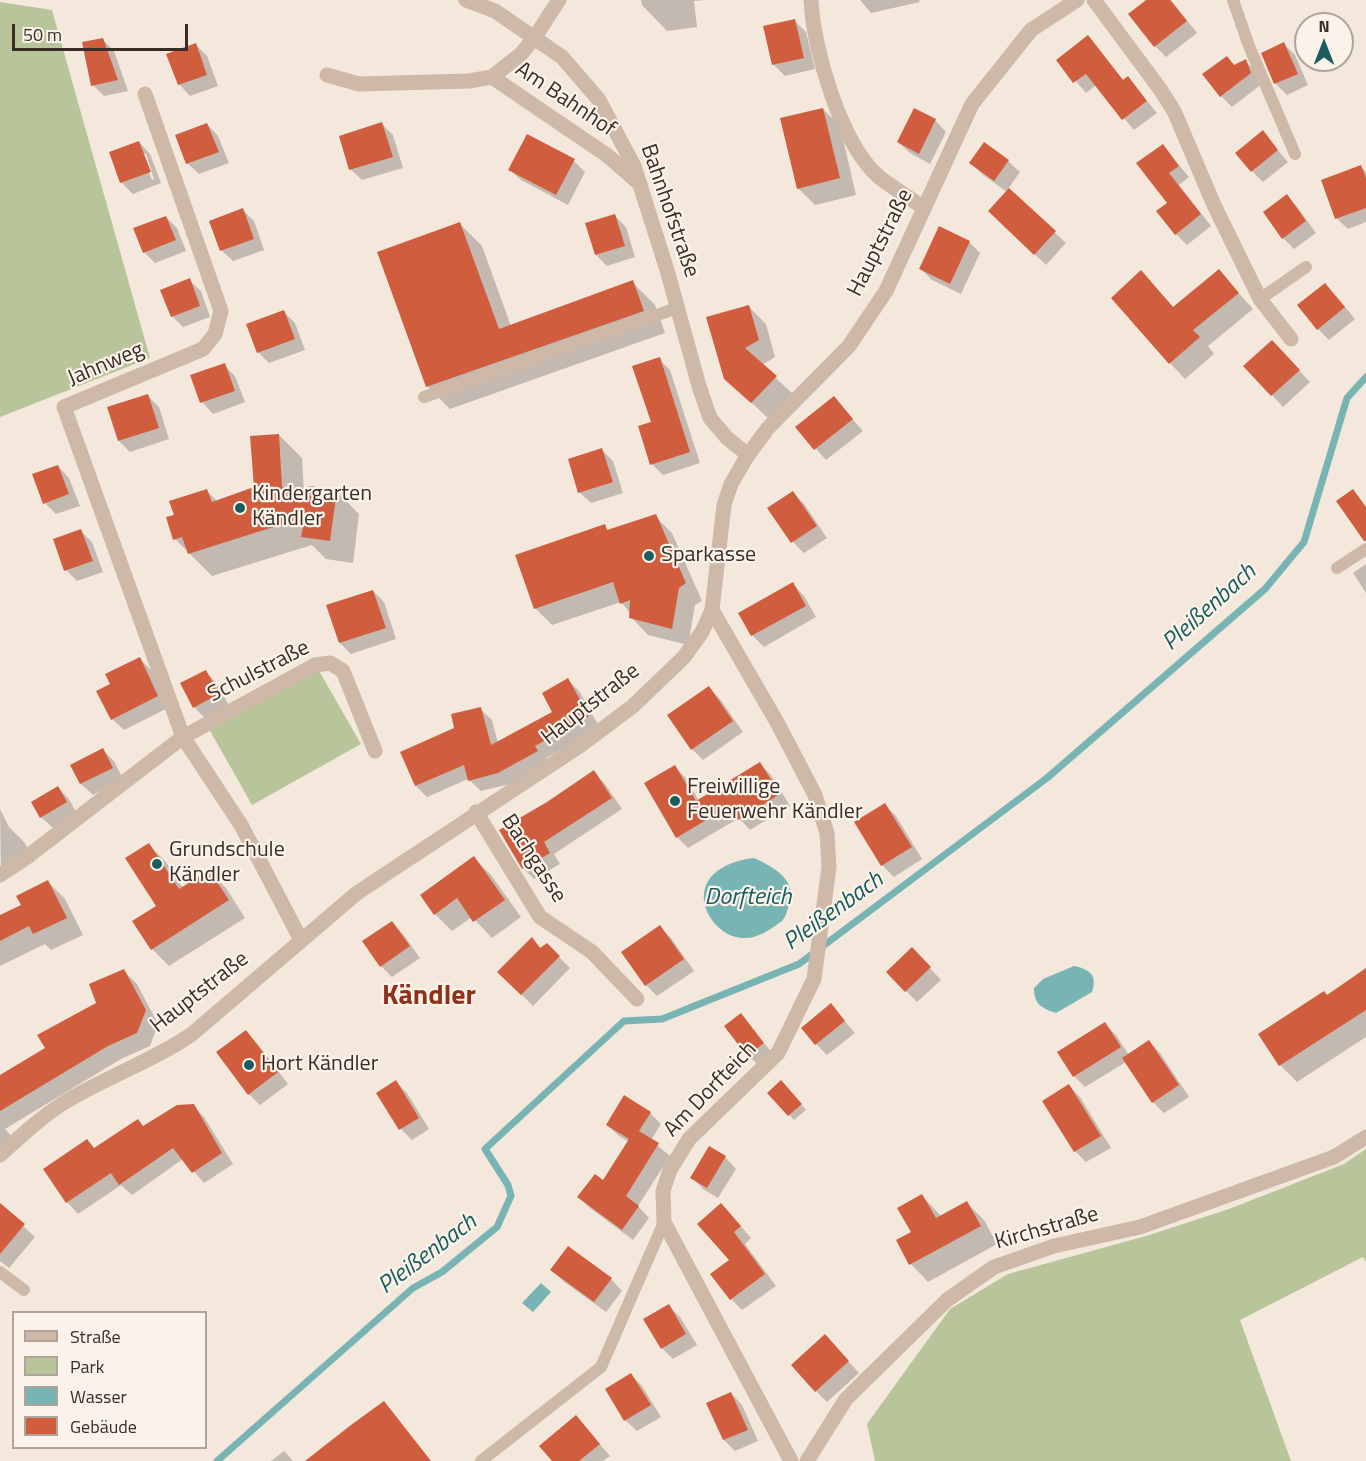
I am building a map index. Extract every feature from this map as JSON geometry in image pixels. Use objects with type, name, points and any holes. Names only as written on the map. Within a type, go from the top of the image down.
[{"type":"street","name":"Am Bahnhof","points":[[327,75],[359,84],[469,81],[492,77],[521,54],[535,37],[495,11],[466,0]]},
{"type":"street","points":[[535,37],[559,0]]},
{"type":"street","points":[[811,0],[821,57],[850,140],[878,176],[924,208]]},
{"type":"street","name":"Hauptstraße","points":[[0,1155],[37,1121],[66,1102],[175,1046],[192,1034],[357,893],[476,812],[581,745],[633,706],[684,657],[702,632],[712,610],[724,505],[731,484],[748,455],[768,428],[849,346],[886,291],[972,104],[1031,30],[1077,0]]},
{"type":"street","points":[[1094,0],[1160,89],[1173,111],[1260,299],[1290,339]]},
{"type":"street","name":"Bahnhofstraße","points":[[535,37],[562,57],[599,100],[634,166],[710,418],[727,438],[748,455]]},
{"type":"street","name":"Am Bahnhof","points":[[492,77],[608,156],[640,184]]},
{"type":"street","name":"Jahnweg","points":[[145,94],[221,311],[215,334],[203,349],[64,407],[183,737]]},
{"type":"street","name":"Am Dorfteich","points":[[712,610],[778,724],[810,785],[827,833],[829,867],[814,979],[778,1053],[689,1139],[670,1170],[663,1191],[664,1222],[791,1461]]},
{"type":"street","name":"Schulstraße","points":[[0,875],[27,857],[183,737],[315,665],[330,663],[343,671],[375,751]]},
{"type":"street","points":[[183,737],[241,825],[301,940]]},
{"type":"street","name":"Bachgasse","points":[[476,812],[540,917],[592,952],[637,999]]},
{"type":"street","name":"Kirchstraße","points":[[807,1461],[846,1399],[947,1300],[994,1266],[1054,1246],[1151,1223],[1334,1157],[1366,1137]]},
{"type":"lane","points":[[1233,0],[1249,46],[1295,154]]},
{"type":"lane","points":[[1260,299],[1306,267]]},
{"type":"lane","points":[[424,397],[677,308]]},
{"type":"lane","points":[[1337,568],[1366,549]]},
{"type":"lane","points":[[481,1461],[601,1367],[664,1222]]},
{"type":"lane","points":[[0,1272],[24,1290]]},
{"type":"green space","points":[[0,2],[52,10],[150,358],[0,417]]},
{"type":"green space","points":[[318,669],[361,744],[252,805],[209,729]]},
{"type":"green space","points":[[1366,1149],[1366,1262],[1363,1257],[1240,1320],[1291,1461],[875,1461],[867,1424],[950,1309],[1008,1274],[1146,1236],[1229,1209],[1344,1164]]},
{"type":"water","name":"Dorfteich","points":[[754,858],[783,876],[788,883],[791,898],[786,915],[781,922],[759,935],[750,938],[737,937],[728,934],[714,922],[705,906],[705,888],[718,870],[732,863]]},
{"type":"water","points":[[1074,966],[1091,974],[1094,981],[1092,992],[1056,1013],[1039,1005],[1035,998],[1034,988],[1043,979]]},
{"type":"water","points":[[541,1283],[551,1292],[533,1312],[522,1303]]},
{"type":"building","points":[[1146,0],[1170,0],[1187,21],[1154,47],[1128,14]]},
{"type":"building","points":[[795,19],[804,58],[772,65],[763,26]]},
{"type":"building","points":[[1088,35],[1123,80],[1128,76],[1147,101],[1122,120],[1086,74],[1073,83],[1056,60]]},
{"type":"building","points":[[103,38],[118,80],[91,86],[82,42]]},
{"type":"building","points":[[1284,42],[1294,65],[1294,72],[1298,74],[1274,84],[1261,53]]},
{"type":"building","points":[[196,43],[207,75],[178,85],[166,54]]},
{"type":"building","points":[[1227,56],[1234,65],[1246,59],[1251,73],[1220,97],[1202,74]]},
{"type":"building","points":[[823,108],[840,178],[797,189],[780,118]]},
{"type":"building","points":[[914,108],[936,119],[919,154],[897,142]]},
{"type":"building","points":[[382,122],[393,157],[349,170],[339,136]]},
{"type":"building","points":[[207,123],[219,152],[186,164],[175,135]]},
{"type":"building","points":[[1263,130],[1278,150],[1251,172],[1235,153]]},
{"type":"building","points":[[527,134],[575,159],[556,195],[508,170]]},
{"type":"building","points":[[139,141],[151,172],[120,183],[109,152]]},
{"type":"building","points":[[984,142],[1009,160],[994,181],[969,163]]},
{"type":"building","points":[[1163,144],[1179,166],[1169,173],[1201,214],[1175,235],[1156,211],[1167,203],[1136,163]]},
{"type":"building","points":[[1361,165],[1366,178],[1366,208],[1335,219],[1321,180]]},
{"type":"building","points":[[1009,188],[1056,231],[1034,255],[988,211]]},
{"type":"building","points":[[1287,194],[1306,221],[1282,239],[1263,212]]},
{"type":"building","points":[[243,208],[254,239],[220,251],[209,221]]},
{"type":"building","points":[[615,214],[625,246],[595,255],[585,223]]},
{"type":"building","points":[[166,216],[176,240],[143,253],[133,228]]},
{"type":"building","points":[[460,222],[499,329],[633,280],[644,311],[426,387],[377,252]]},
{"type":"building","points":[[939,226],[970,241],[950,284],[919,269]]},
{"type":"building","points":[[1219,269],[1239,293],[1193,330],[1200,337],[1169,364],[1111,298],[1141,270],[1173,307]]},
{"type":"building","points":[[190,278],[200,306],[171,317],[160,290]]},
{"type":"building","points":[[1325,283],[1345,307],[1317,330],[1297,305]]},
{"type":"building","points":[[749,305],[759,340],[745,348],[777,376],[751,403],[724,379],[706,317]]},
{"type":"building","points":[[284,310],[295,339],[257,353],[246,324]]},
{"type":"building","points":[[1272,340],[1300,370],[1271,396],[1243,366]]},
{"type":"building","points":[[660,357],[690,452],[650,465],[638,426],[651,422],[632,366]]},
{"type":"building","points":[[225,363],[235,391],[200,403],[190,375]]},
{"type":"building","points":[[148,394],[159,428],[118,441],[107,407]]},
{"type":"building","points":[[834,396],[853,419],[814,450],[795,427]]},
{"type":"building","points":[[279,434],[282,487],[304,490],[310,486],[337,490],[330,541],[301,537],[305,517],[188,554],[182,537],[173,540],[166,517],[174,515],[169,501],[207,489],[212,502],[254,487],[250,436]]},
{"type":"building","points":[[602,448],[613,482],[578,493],[568,459]]},
{"type":"building","points":[[58,465],[69,494],[43,504],[32,474]]},
{"type":"building","points":[[1353,489],[1366,507],[1366,541],[1336,501]]},
{"type":"building","points":[[793,491],[817,526],[791,543],[767,508]]},
{"type":"building","points":[[656,514],[686,583],[679,588],[672,629],[629,618],[630,600],[620,604],[613,582],[534,609],[515,555],[605,524],[607,530]]},
{"type":"building","points":[[81,529],[93,561],[64,571],[53,539]]},
{"type":"building","points":[[793,582],[806,606],[751,636],[738,613]]},
{"type":"building","points":[[373,590],[386,628],[339,643],[326,605]]},
{"type":"building","points":[[140,657],[158,696],[111,720],[96,691],[110,684],[105,674]]},
{"type":"building","points":[[206,670],[219,694],[193,708],[180,683]]},
{"type":"building","points":[[568,678],[589,716],[535,746],[538,751],[498,773],[468,781],[464,765],[415,786],[400,752],[454,728],[451,714],[481,707],[491,745],[552,712],[542,693]]},
{"type":"building","points":[[709,686],[733,721],[691,750],[667,715]]},
{"type":"building","points":[[103,748],[113,768],[80,784],[70,765]]},
{"type":"building","points":[[760,762],[780,794],[738,820],[730,806],[676,838],[644,783],[675,765],[696,801]]},
{"type":"building","points":[[594,770],[612,798],[544,842],[550,853],[522,869],[499,830],[547,802]]},
{"type":"building","points":[[58,786],[67,802],[40,818],[31,802]]},
{"type":"building","points":[[885,803],[912,847],[881,866],[854,822]]},
{"type":"building","points":[[149,843],[179,889],[209,870],[229,900],[151,950],[132,921],[156,906],[125,858]]},
{"type":"building","points":[[474,856],[505,900],[473,922],[457,898],[434,915],[420,895]]},
{"type":"building","points":[[48,880],[67,918],[33,934],[29,926],[0,941],[0,915],[21,905],[16,896]]},
{"type":"building","points":[[392,921],[410,946],[380,967],[362,941]]},
{"type":"building","points":[[660,925],[684,959],[645,986],[621,952]]},
{"type":"building","points":[[532,937],[540,948],[547,943],[560,956],[521,995],[497,972]]},
{"type":"building","points":[[912,947],[931,967],[905,992],[886,972]]},
{"type":"building","points":[[1366,968],[1366,1010],[1279,1066],[1258,1034],[1324,991],[1327,995]]},
{"type":"building","points":[[124,969],[146,1010],[137,1033],[108,1046],[0,1111],[0,1075],[45,1048],[37,1035],[96,1003],[89,984]]},
{"type":"building","points":[[831,1003],[845,1021],[815,1045],[801,1028]]},
{"type":"building","points":[[741,1013],[764,1043],[747,1056],[724,1026]]},
{"type":"building","points":[[1105,1022],[1121,1047],[1073,1077],[1057,1052]]},
{"type":"building","points":[[246,1030],[278,1072],[248,1095],[216,1052]]},
{"type":"building","points":[[1149,1040],[1179,1085],[1152,1103],[1122,1058]]},
{"type":"building","points":[[396,1080],[419,1118],[399,1130],[376,1093]]},
{"type":"building","points":[[781,1080],[802,1104],[788,1116],[767,1093]]},
{"type":"building","points":[[1069,1084],[1101,1136],[1074,1152],[1042,1101]]},
{"type":"building","points":[[624,1095],[651,1112],[639,1131],[659,1143],[626,1196],[639,1206],[622,1230],[577,1197],[595,1174],[603,1180],[629,1139],[606,1125]]},
{"type":"building","points":[[194,1104],[222,1153],[192,1173],[173,1148],[119,1185],[111,1173],[66,1203],[43,1169],[87,1139],[94,1148],[138,1119],[143,1126],[177,1105]]},
{"type":"building","points":[[709,1146],[726,1156],[707,1188],[690,1178]]},
{"type":"building","points":[[922,1194],[936,1218],[967,1201],[981,1226],[909,1265],[896,1240],[911,1232],[897,1208]]},
{"type":"building","points":[[0,1203],[25,1224],[0,1254]]},
{"type":"building","points":[[721,1203],[741,1226],[734,1232],[765,1274],[730,1300],[710,1274],[729,1260],[697,1224]]},
{"type":"building","points":[[568,1246],[612,1278],[594,1302],[550,1270]]},
{"type":"building","points":[[669,1304],[686,1334],[661,1349],[643,1319]]},
{"type":"building","points":[[825,1334],[849,1361],[815,1392],[791,1365]]},
{"type":"building","points":[[631,1373],[651,1405],[624,1421],[605,1389]]},
{"type":"building","points":[[731,1392],[748,1430],[723,1440],[706,1403]]},
{"type":"building","points":[[384,1401],[431,1461],[305,1461],[351,1425]]},
{"type":"building","points":[[576,1415],[600,1444],[579,1461],[552,1461],[539,1446]]},
{"type":"waterway","name":"Pleißenbach","points":[[217,1461],[413,1288],[442,1272],[497,1227],[511,1196],[508,1185],[485,1149],[624,1021],[662,1019],[799,964],[1047,778],[1265,589],[1304,542],[1347,398],[1366,377]]},
{"type":"place","name":"Kindergarten Kändler","points":[[240,508]]},
{"type":"place","name":"Sparkasse","points":[[649,556]]},
{"type":"place","name":"Freiwillige Feuerwehr Kändler","points":[[675,801]]},
{"type":"place","name":"Grundschule Kändler","points":[[157,864]]},
{"type":"place","name":"Hort Kändler","points":[[249,1065]]},
{"type":"district","name":"Kändler","points":[[429,997]]}]
